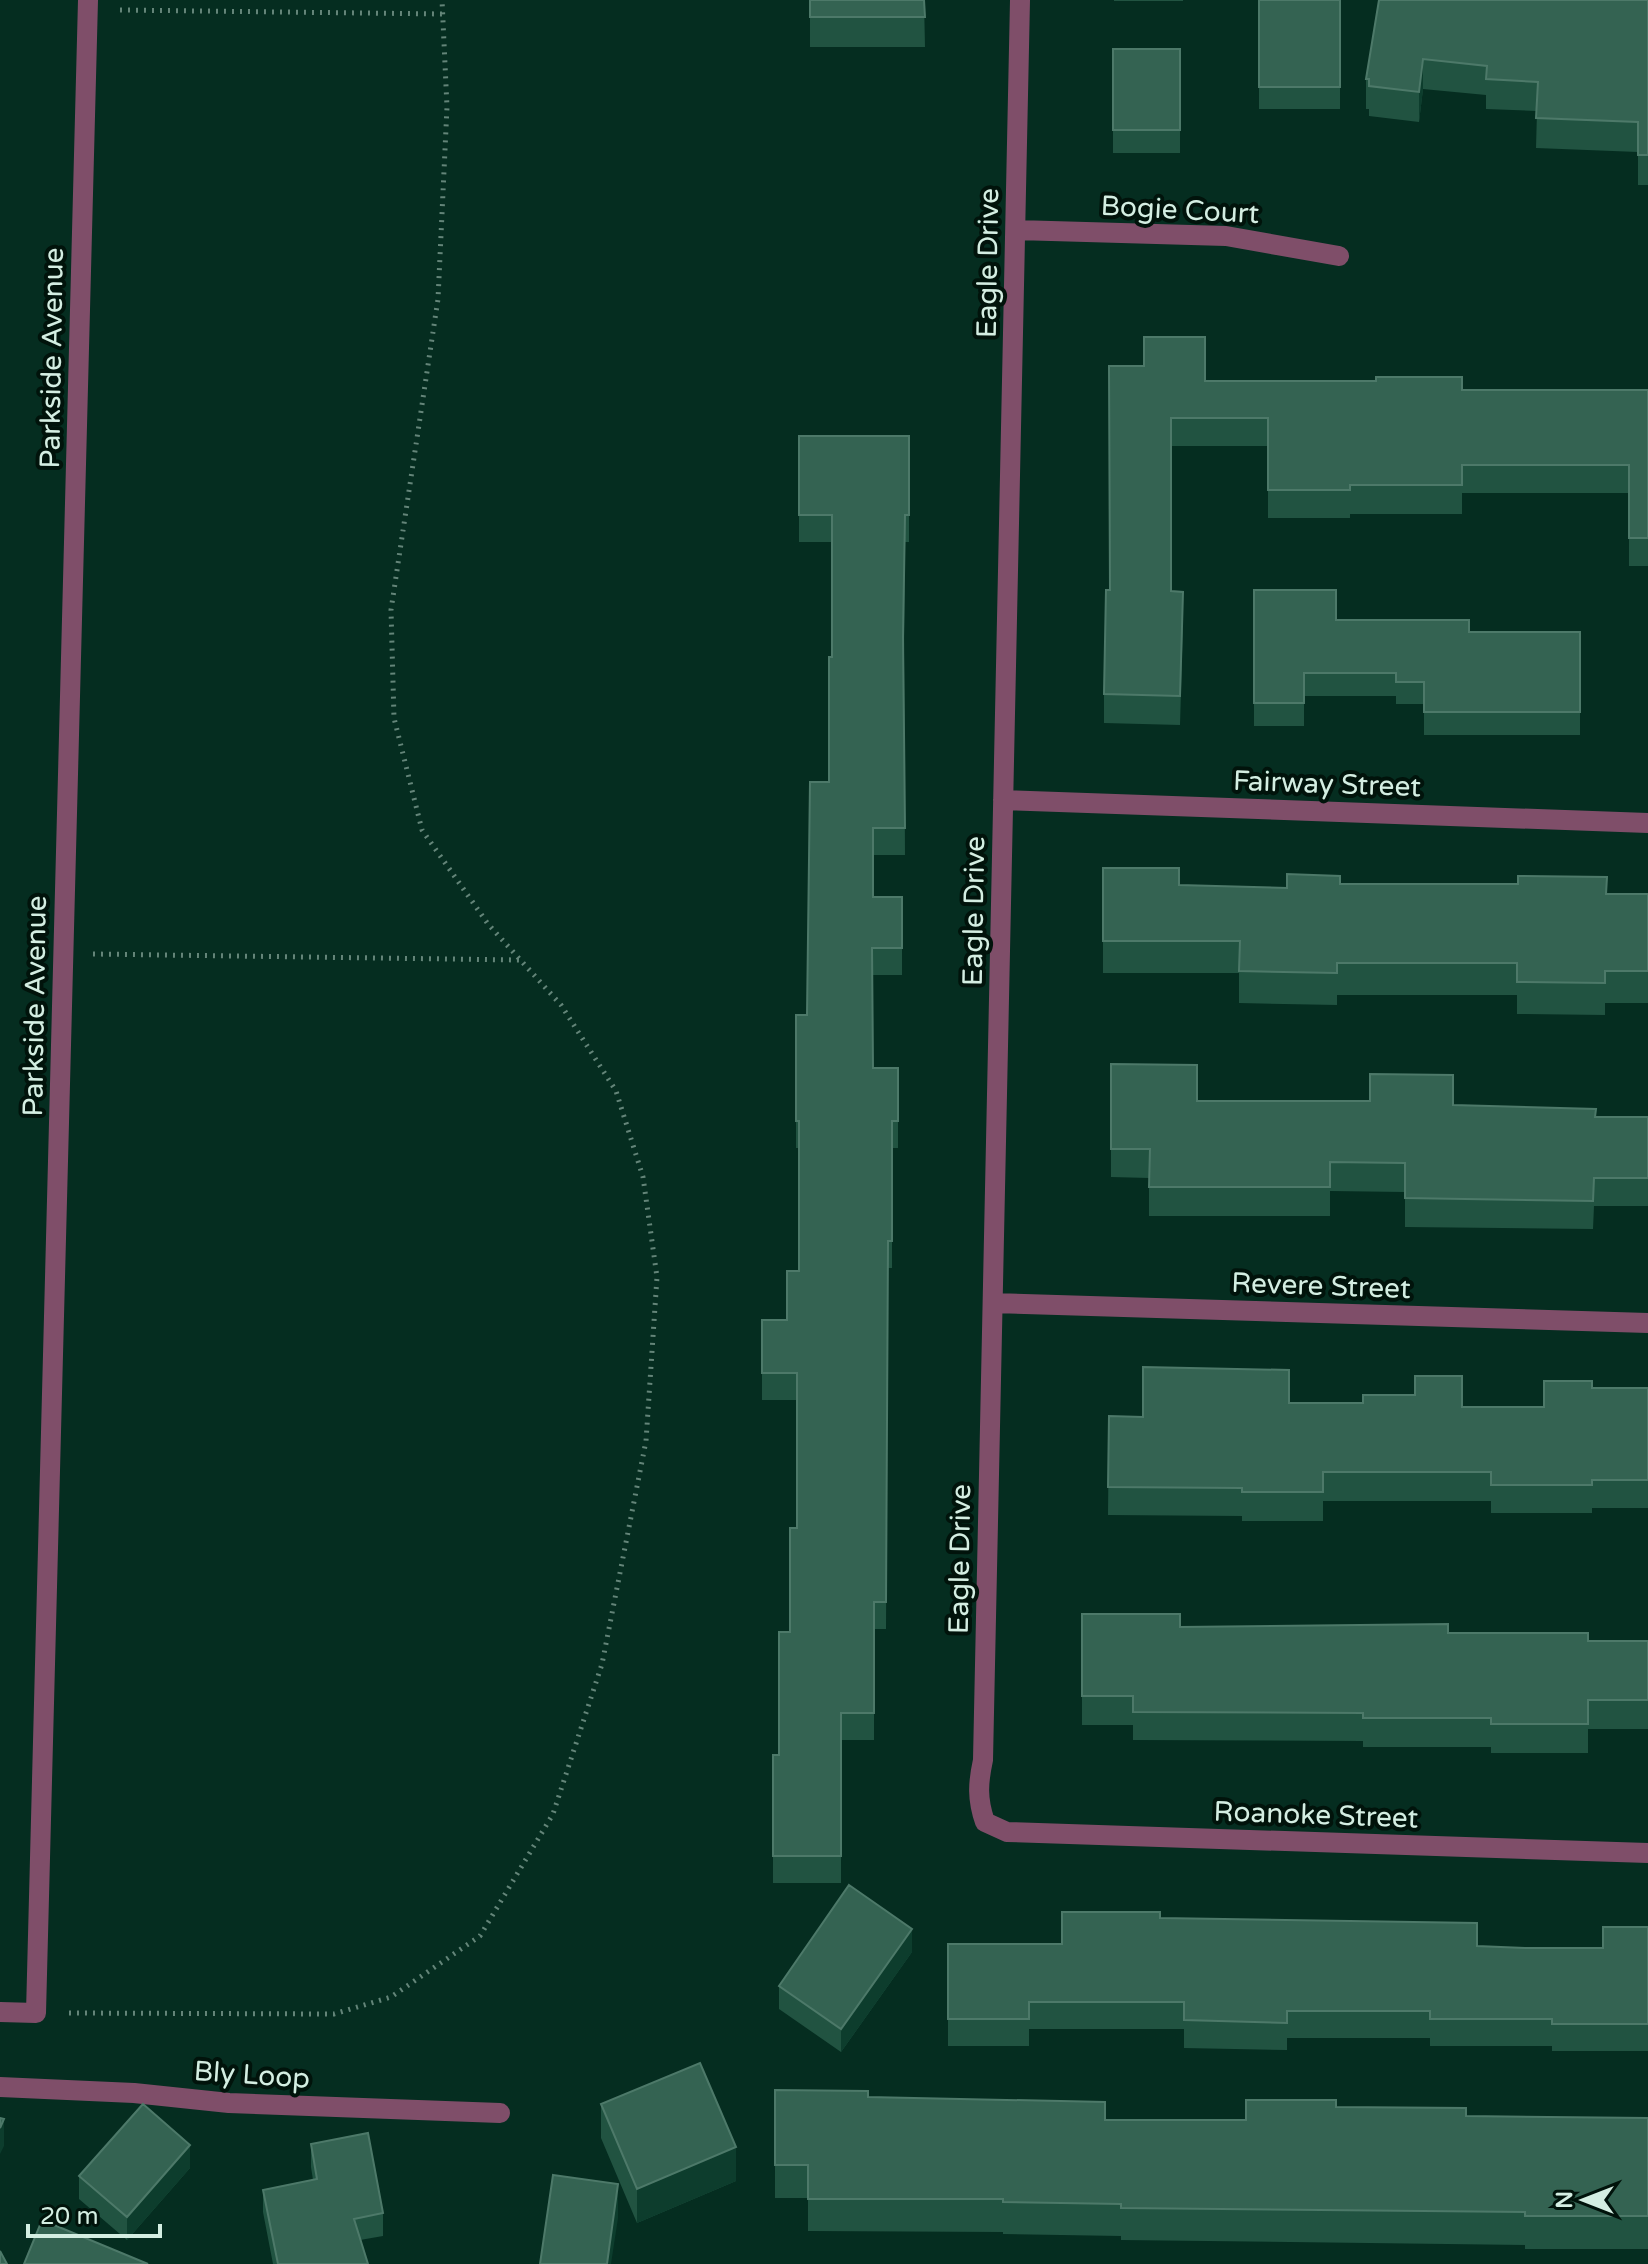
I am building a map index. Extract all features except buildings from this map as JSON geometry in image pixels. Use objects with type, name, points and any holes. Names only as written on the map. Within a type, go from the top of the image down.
[{"type":"street","name":"Eagle Drive","points":[[985,1822],[977,1789],[983,1760],[1020,0]]},
{"type":"street","name":"Parkside Avenue","points":[[36,2013],[88,5]]},
{"type":"street","name":"Bogie Court","points":[[1016,230],[1226,236],[1339,256]]},
{"type":"street","name":"Fairway Street","points":[[1003,800],[1648,823]]},
{"type":"street","name":"Revere Street","points":[[993,1303],[1648,1323]]},
{"type":"street","name":"Roanoke Street","points":[[985,1822],[1007,1832],[1648,1853]]},
{"type":"street","points":[[0,2012],[36,2013]]},
{"type":"street","name":"Bly Loop","points":[[0,2087],[134,2093],[229,2103],[500,2113]]},
{"type":"path","points":[[36,2013],[334,2014],[391,1997],[480,1936],[553,1814],[602,1664],[646,1441],[657,1277],[643,1177],[616,1091],[561,1005],[488,924],[422,830],[394,718],[391,610],[438,299],[447,107],[442,0]]},
{"type":"path","points":[[88,5],[443,14]]},
{"type":"path","points":[[63,954],[520,960]]}]
